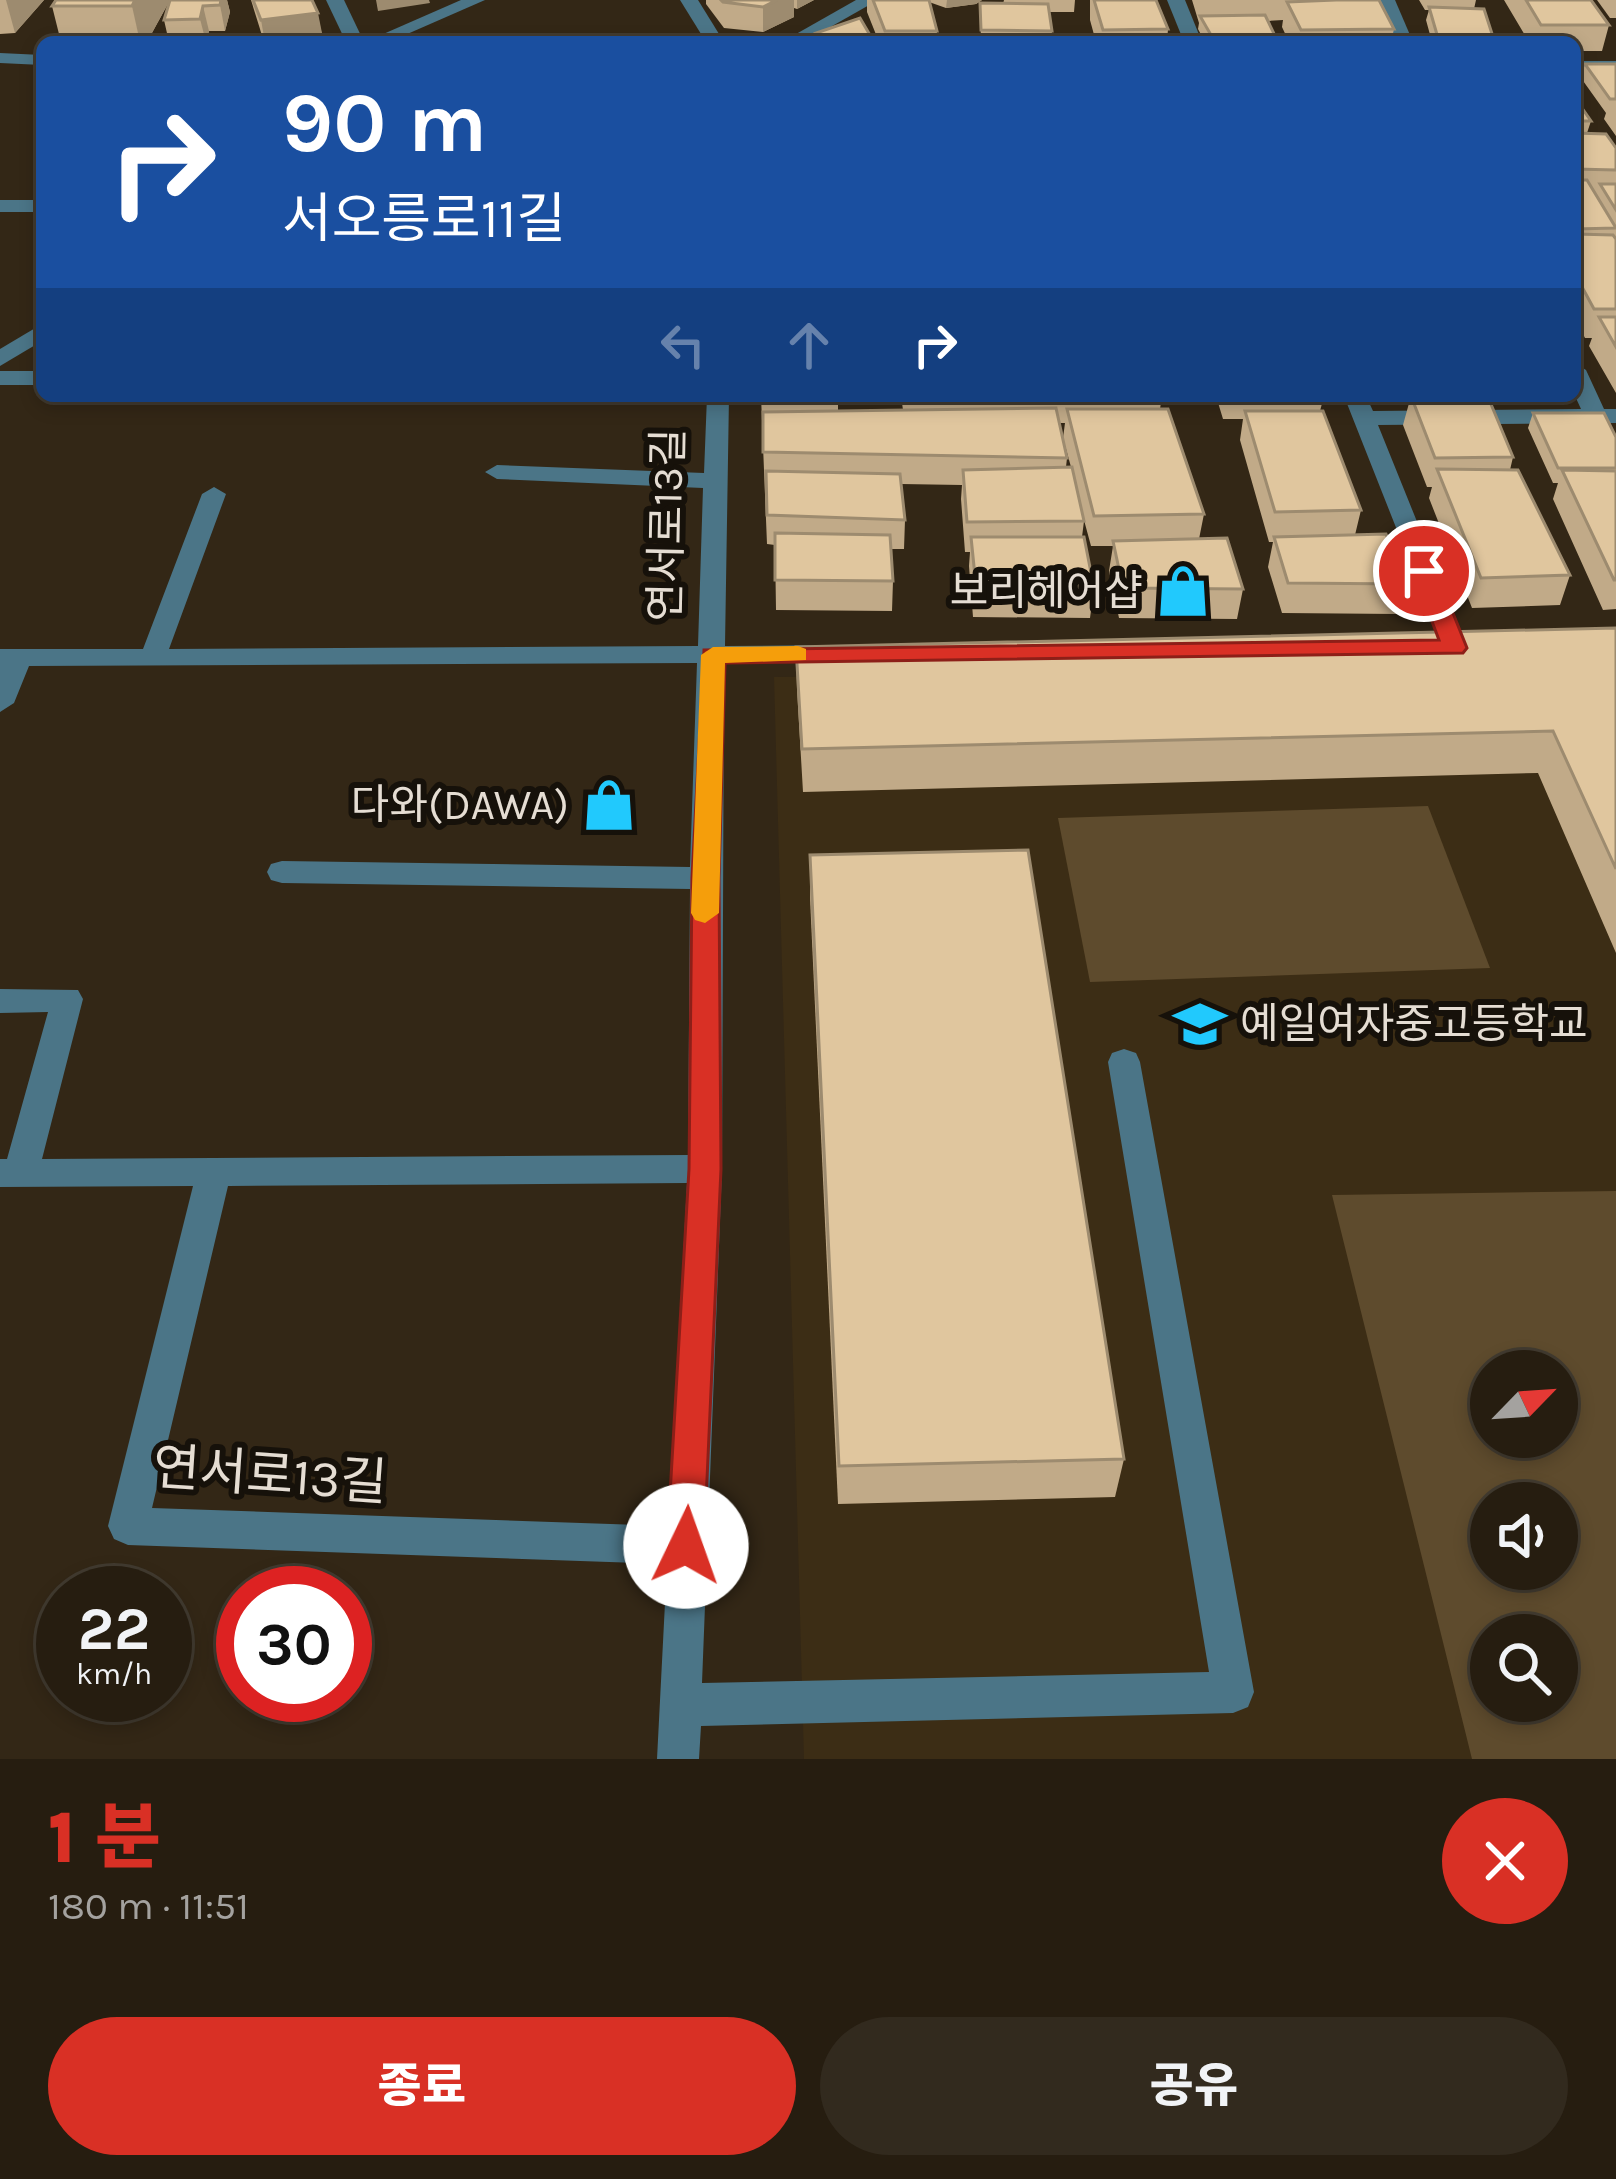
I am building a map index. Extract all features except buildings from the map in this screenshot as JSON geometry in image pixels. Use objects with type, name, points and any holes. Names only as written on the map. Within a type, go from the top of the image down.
[{"type":"street","points":[[335,0],[352,36]]},
{"type":"street","points":[[389,36],[476,0]]},
{"type":"street","points":[[689,0],[711,36]]},
{"type":"street","points":[[801,36],[869,0]]},
{"type":"street","points":[[1176,0],[1190,36]]},
{"type":"street","points":[[1386,0],[1401,36]]},
{"type":"street","points":[[0,58],[36,61]]},
{"type":"street","points":[[1581,66],[1616,66]]},
{"type":"street","points":[[0,206],[36,207]]},
{"type":"street","points":[[0,359],[36,335]]},
{"type":"street","points":[[0,378],[36,378]]},
{"type":"street","points":[[1581,379],[1606,416]]},
{"type":"street","name":"연서로13길","points":[[678,1759],[705,1169],[705,878],[718,402]]},
{"type":"street","points":[[1454,648],[1360,407],[1606,416]]},
{"type":"street","points":[[497,472],[717,481]]},
{"type":"street","points":[[153,657],[214,494]]},
{"type":"street","points":[[713,655],[856,654]]},
{"type":"street","name":"연서로13길","points":[[10,657],[713,655]]},
{"type":"street","points":[[0,703],[10,657]]},
{"type":"street","points":[[281,872],[705,878]]},
{"type":"street","points":[[0,1001],[67,999],[10,1173],[705,1169]]},
{"type":"street","points":[[680,1705],[1233,1692],[1124,1062]]},
{"type":"street","name":"연서로13길","points":[[214,1171],[128,1526],[686,1546]]},
{"type":"shaded area","name":"예일여자중고등학교","points":[[1616,671],[1616,1759],[804,1759],[774,677]]},
{"type":"shaded area","points":[[1428,806],[1490,968],[1090,982],[1058,818]]},
{"type":"shaded area","points":[[1616,1191],[1616,1759],[1472,1759],[1332,1195]]},
{"type":"slow traffic","points":[[705,913],[713,655],[798,654]]},
{"type":"place","name":"보리헤어샵","points":[[1183,591]]},
{"type":"place","name":"다와(DAWA)","points":[[609,805]]},
{"type":"place","name":"예일여자중고등학교","points":[[1200,1024]]},
{"type":"route","points":[[686,1546],[705,1169],[705,878],[713,655],[1454,648],[1424,571]]}]
